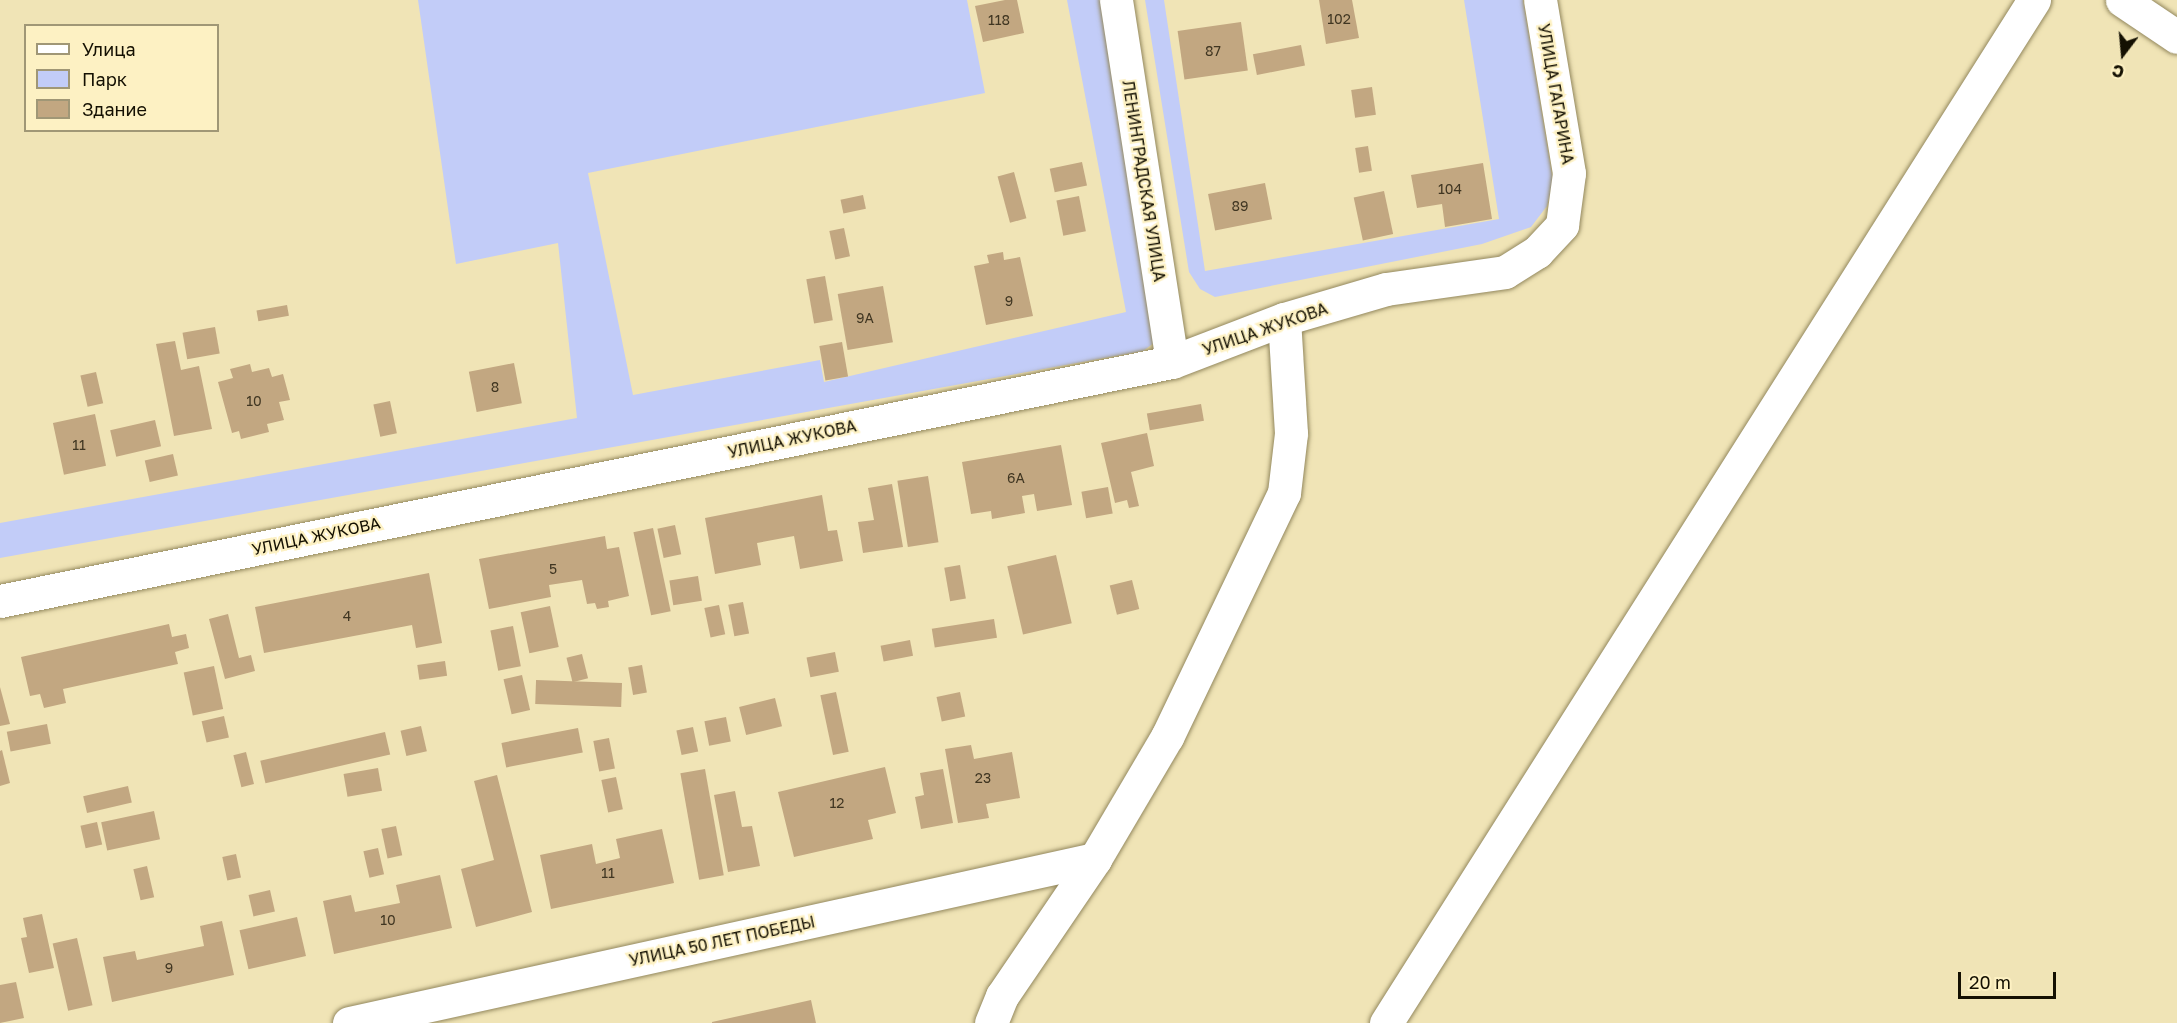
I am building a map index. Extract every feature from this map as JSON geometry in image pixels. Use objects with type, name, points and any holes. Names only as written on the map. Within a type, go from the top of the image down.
[{"type":"street","name":"ЛЕНИНГРАДСКАЯ УЛИЦА","points":[[1116,0],[1172,362]]},
{"type":"street","name":"УЛИЦА ГАГАРИНА","points":[[1540,0],[1569,173],[1562,225]]},
{"type":"street","points":[[1386,1023],[2034,0]]},
{"type":"street","points":[[2122,0],[2177,37]]},
{"type":"street","name":"УЛИЦА ЖУКОВА","points":[[0,601],[1172,362],[1284,319],[1386,289],[1504,272],[1538,252],[1562,225]]},
{"type":"street","points":[[991,1023],[1002,996],[1095,859],[1167,737],[1284,493],[1291,433],[1284,319]]},
{"type":"street","name":"УЛИЦА 50 ЛЕТ ПОБЕДЫ","points":[[349,1023],[1095,859]]},
{"type":"green space","points":[[418,0],[967,0],[985,93],[588,173],[633,395],[820,360],[824,382],[1126,312],[1067,0],[1112,0],[1158,340],[1143,351],[0,558],[0,523],[577,418],[558,243],[456,264]]},
{"type":"green space","points":[[1145,0],[1164,0],[1205,271],[1499,219],[1464,0],[1523,0],[1553,181],[1547,206],[1531,227],[1482,244],[1215,297],[1200,289],[1189,272]]},
{"type":"building","points":[[1017,0],[1024,33],[983,42],[975,6]]},
{"type":"building","points":[[1319,0],[1352,0],[1359,38],[1326,44]]},
{"type":"building","points":[[1241,22],[1248,71],[1184,79],[1178,31]]},
{"type":"building","points":[[1301,45],[1305,66],[1257,75],[1253,54]]},
{"type":"building","points":[[1372,87],[1376,115],[1355,118],[1351,90]]},
{"type":"building","points":[[1368,146],[1372,171],[1359,173],[1355,148]]},
{"type":"building","points":[[1082,162],[1087,185],[1055,192],[1050,169]]},
{"type":"building","points":[[1483,163],[1492,219],[1445,227],[1442,204],[1417,208],[1411,175]]},
{"type":"building","points":[[1014,172],[1026,218],[1010,223],[998,176]]},
{"type":"building","points":[[1265,183],[1272,219],[1215,230],[1208,194]]},
{"type":"building","points":[[1384,191],[1393,234],[1363,240],[1354,197]]},
{"type":"building","points":[[863,195],[866,209],[843,213],[841,200]]},
{"type":"building","points":[[1079,196],[1086,231],[1063,236],[1056,200]]},
{"type":"building","points":[[844,228],[850,256],[835,259],[829,231]]},
{"type":"building","points":[[1003,252],[1004,260],[1020,257],[1033,316],[986,325],[974,266],[989,263],[987,255]]},
{"type":"building","points":[[825,276],[833,320],[814,324],[806,279]]},
{"type":"building","points":[[883,286],[893,342],[848,350],[838,294]]},
{"type":"building","points":[[287,305],[289,316],[258,321],[256,310]]},
{"type":"building","points":[[215,327],[220,354],[187,359],[183,333]]},
{"type":"building","points":[[175,341],[181,370],[199,366],[212,429],[174,436],[156,344]]},
{"type":"building","points":[[842,342],[848,376],[825,380],[819,346]]},
{"type":"building","points":[[514,363],[522,403],[477,412],[469,372]]},
{"type":"building","points":[[250,364],[252,372],[269,368],[272,377],[283,374],[290,400],[279,402],[284,420],[267,424],[269,432],[241,439],[239,431],[232,433],[218,382],[233,378],[230,369]]},
{"type":"building","points":[[96,372],[103,403],[88,407],[80,376]]},
{"type":"building","points":[[390,401],[397,433],[380,437],[373,405]]},
{"type":"building","points":[[1201,404],[1204,421],[1150,430],[1147,414]]},
{"type":"building","points":[[95,414],[106,466],[64,475],[53,423]]},
{"type":"building","points":[[155,420],[161,446],[116,457],[110,430]]},
{"type":"building","points":[[1147,433],[1154,466],[1131,472],[1139,506],[1129,508],[1127,500],[1115,503],[1101,443]]},
{"type":"building","points":[[1061,445],[1072,505],[1037,511],[1034,494],[1022,496],[1025,513],[992,519],[991,511],[971,514],[962,462]]},
{"type":"building","points":[[173,454],[178,475],[150,482],[145,461]]},
{"type":"building","points":[[928,476],[938,542],[908,547],[897,481]]},
{"type":"building","points":[[892,484],[903,547],[863,553],[858,522],[874,520],[868,488]]},
{"type":"building","points":[[1108,487],[1113,514],[1086,518],[1081,492]]},
{"type":"building","points":[[822,495],[828,531],[837,530],[843,561],[800,569],[794,536],[757,543],[761,565],[715,574],[705,518]]},
{"type":"building","points":[[675,525],[681,554],[664,558],[657,529]]},
{"type":"building","points":[[653,528],[671,611],[651,615],[633,532]]},
{"type":"building","points":[[605,536],[607,549],[619,547],[629,596],[608,601],[609,607],[597,609],[595,603],[587,604],[582,580],[549,585],[551,597],[489,609],[479,559]]},
{"type":"building","points":[[1056,555],[1072,623],[1023,634],[1007,566]]},
{"type":"building","points":[[960,565],[966,598],[950,601],[944,568]]},
{"type":"building","points":[[429,573],[442,643],[416,648],[412,625],[264,653],[255,607]]},
{"type":"building","points":[[698,576],[702,601],[673,605],[669,581]]},
{"type":"building","points":[[1132,580],[1139,609],[1117,615],[1110,586]]},
{"type":"building","points":[[743,602],[749,633],[734,636],[728,605]]},
{"type":"building","points":[[719,605],[725,634],[711,637],[704,608]]},
{"type":"building","points":[[550,606],[559,647],[529,653],[521,612]]},
{"type":"building","points":[[228,614],[239,658],[251,655],[255,671],[225,679],[209,619]]},
{"type":"building","points":[[994,619],[997,638],[935,648],[932,629]]},
{"type":"building","points":[[169,624],[172,637],[186,634],[189,648],[175,652],[178,664],[63,689],[66,703],[44,708],[40,694],[30,696],[21,657]]},
{"type":"building","points":[[513,626],[521,666],[498,671],[490,630]]},
{"type":"building","points":[[910,640],[913,656],[884,661],[881,646]]},
{"type":"building","points":[[835,652],[839,672],[810,677],[807,658]]},
{"type":"building","points":[[582,654],[588,678],[573,682],[566,658]]},
{"type":"building","points":[[445,661],[447,676],[419,680],[417,665]]},
{"type":"building","points":[[642,665],[647,693],[633,695],[628,667]]},
{"type":"building","points":[[214,666],[223,709],[193,715],[184,672]]},
{"type":"building","points":[[522,675],[530,710],[512,714],[503,679]]},
{"type":"building","points":[[536,680],[622,683],[621,707],[535,704]]},
{"type":"building","points":[[0,687],[10,724],[0,726]]},
{"type":"building","points":[[836,692],[849,752],[833,755],[820,695]]},
{"type":"building","points":[[960,692],[965,716],[942,721],[937,697]]},
{"type":"building","points":[[775,698],[782,726],[746,735],[739,707]]},
{"type":"building","points":[[224,716],[229,737],[207,743],[202,721]]},
{"type":"building","points":[[726,717],[731,742],[709,746],[704,721]]},
{"type":"building","points":[[47,724],[51,744],[11,751],[7,732]]},
{"type":"building","points":[[421,726],[427,751],[406,756],[401,731]]},
{"type":"building","points":[[693,727],[698,751],[682,755],[676,731]]},
{"type":"building","points":[[578,728],[583,753],[506,767],[501,743]]},
{"type":"building","points":[[385,732],[390,754],[265,783],[260,761]]},
{"type":"building","points":[[609,738],[615,768],[599,771],[593,741]]},
{"type":"building","points":[[971,745],[974,759],[1012,752],[1020,798],[986,804],[989,818],[958,823],[945,749]]},
{"type":"building","points":[[2,750],[10,783],[0,786],[0,751]]},
{"type":"building","points":[[246,752],[254,784],[241,787],[233,755]]},
{"type":"building","points":[[885,767],[896,813],[868,820],[873,839],[794,857],[778,792]]},
{"type":"building","points":[[378,768],[382,791],[348,797],[344,774]]},
{"type":"building","points":[[705,769],[724,875],[699,880],[680,773]]},
{"type":"building","points":[[943,769],[953,823],[921,829],[915,797],[924,795],[920,773]]},
{"type":"building","points":[[497,775],[532,912],[476,927],[461,869],[494,860],[474,781]]},
{"type":"building","points":[[616,777],[623,809],[608,812],[601,780]]},
{"type":"building","points":[[128,786],[132,803],[87,813],[83,796]]},
{"type":"building","points":[[735,791],[742,827],[752,826],[760,866],[728,872],[714,795]]},
{"type":"building","points":[[154,811],[160,839],[107,851],[101,822]]},
{"type":"building","points":[[97,822],[102,844],[86,848],[80,826]]},
{"type":"building","points":[[396,826],[402,855],[388,858],[381,829]]},
{"type":"building","points":[[662,829],[674,883],[551,909],[540,855],[592,844],[596,864],[620,858],[616,839]]},
{"type":"building","points":[[378,848],[384,874],[369,878],[363,851]]},
{"type":"building","points":[[236,854],[241,877],[227,880],[222,857]]},
{"type":"building","points":[[147,866],[154,897],[141,900],[133,869]]},
{"type":"building","points":[[440,875],[452,928],[334,954],[323,901],[351,895],[355,912],[400,903],[396,885]]},
{"type":"building","points":[[270,890],[275,911],[254,916],[249,895]]},
{"type":"building","points":[[42,914],[54,968],[29,973],[21,938],[27,937],[23,918]]},
{"type":"building","points":[[297,917],[306,956],[249,969],[240,930]]},
{"type":"building","points":[[222,921],[234,975],[112,1002],[103,957],[135,951],[137,960],[204,946],[200,926]]},
{"type":"building","points":[[77,938],[93,1005],[68,1011],[53,944]]},
{"type":"building","points":[[16,982],[24,1018],[0,1023],[0,985]]},
{"type":"building","points":[[811,1000],[816,1023],[712,1023],[712,1022]]}]
